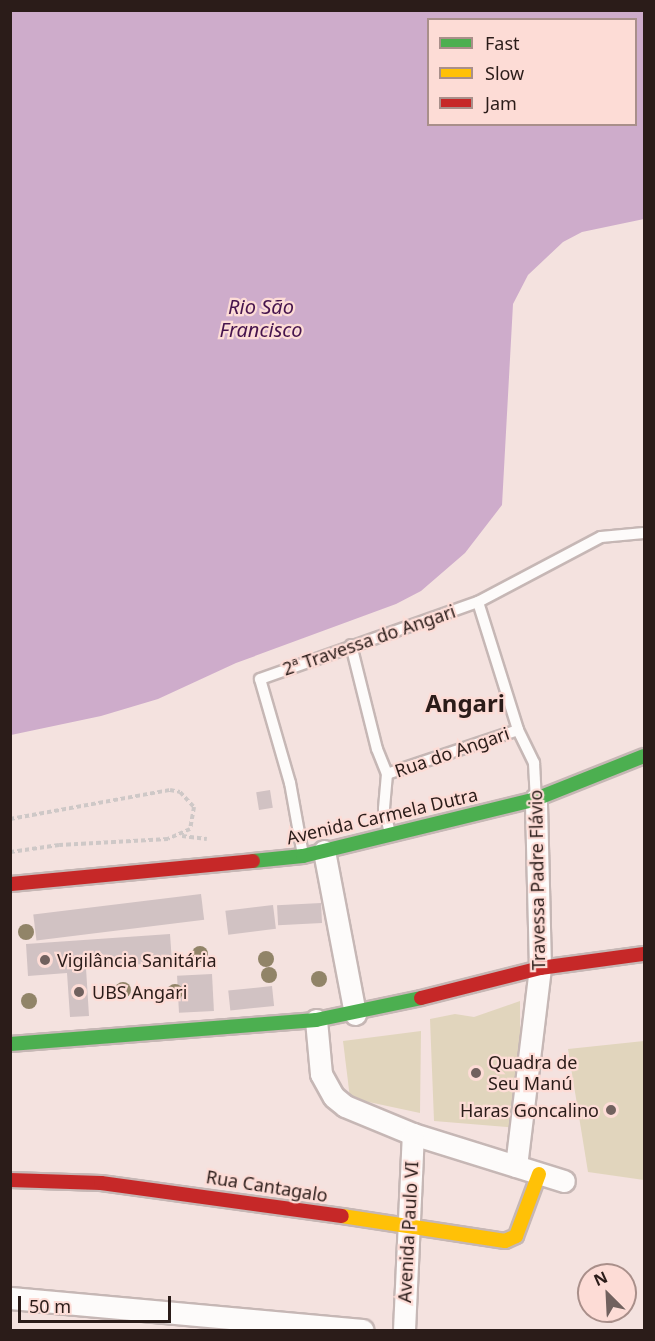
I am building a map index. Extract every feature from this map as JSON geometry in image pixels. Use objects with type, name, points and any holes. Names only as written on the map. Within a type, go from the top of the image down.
[{"type":"street","name":"Avenida Carmela Dutra","points":[[10,884],[303,856],[536,799],[645,756]]},
{"type":"street","name":"Travessa Padre Flávio","points":[[516,1166],[540,968],[536,799]]},
{"type":"street","points":[[324,851],[355,1014]]},
{"type":"street","points":[[10,1044],[316,1020],[355,1014],[540,968],[645,954]]},
{"type":"street","points":[[316,1020],[321,1074],[334,1097],[345,1106],[413,1134],[564,1180]]},
{"type":"street","name":"Avenida Paulo VI","points":[[404,1330],[413,1134]]},
{"type":"street","name":"Rua Cantagalo","points":[[10,1180],[101,1183],[203,1194],[437,1233],[500,1241],[516,1236],[539,1174]]},
{"type":"street","points":[[10,1298],[363,1330]]},
{"type":"lane","name":"2ª Travessa do Angari","points":[[303,856],[290,783],[260,678],[478,602],[601,537],[645,532]]},
{"type":"lane","name":"Travessa Padre Flávio","points":[[478,602],[518,729],[534,764],[536,799]]},
{"type":"lane","points":[[351,645],[376,749],[387,774],[384,809],[390,833]]},
{"type":"lane","name":"Rua do Angari","points":[[387,774],[518,729]]},
{"type":"lane","points":[[540,968],[633,942]]},
{"type":"path","points":[[10,819],[170,790],[180,792],[194,807],[190,829],[168,839],[59,845],[10,852]]},
{"type":"shaded area","name":"Quadra de Seu Manú","points":[[520,1001],[520,1128],[434,1121],[430,1019],[455,1014],[474,1017]]},
{"type":"shaded area","points":[[421,1031],[420,1113],[350,1098],[343,1041]]},
{"type":"shaded area","name":"Haras Goncalino","points":[[644,1041],[644,1180],[588,1172],[568,1049]]},
{"type":"water","name":"Rio São Francisco","points":[[10,11],[644,11],[644,219],[582,232],[563,242],[528,275],[513,304],[502,505],[465,553],[421,591],[396,604],[236,663],[158,699],[101,716],[11,735]]},
{"type":"building","points":[[270,790],[273,808],[259,810],[256,792]]},
{"type":"building","points":[[201,894],[204,920],[36,940],[33,915]]},
{"type":"building","points":[[321,903],[322,923],[278,925],[277,905]]},
{"type":"building","points":[[273,905],[276,929],[228,935],[225,911]]},
{"type":"building","points":[[170,934],[172,962],[86,968],[89,1016],[70,1017],[67,973],[28,976],[26,944]]},
{"type":"building","points":[[212,974],[214,1011],[179,1013],[177,976]]},
{"type":"building","points":[[272,986],[274,1006],[230,1010],[228,991]]},
{"type":"traffic: fast","points":[[253,861],[303,856],[536,799],[644,756]]},
{"type":"traffic: fast","points":[[10,1044],[316,1020],[421,998]]},
{"type":"traffic: slow","points":[[342,1216],[505,1241],[516,1236],[539,1174]]},
{"type":"traffic: jam","points":[[10,884],[253,861]]},
{"type":"traffic: jam","points":[[421,998],[540,968],[644,954]]},
{"type":"traffic: jam","points":[[10,1180],[101,1183],[342,1216]]},
{"type":"place","name":"Vigilância Sanitária","points":[[45,960]]},
{"type":"place","name":"UBS Angari","points":[[79,992]]},
{"type":"place","name":"Quadra de Seu Manú","points":[[476,1073]]},
{"type":"place","name":"Haras Goncalino","points":[[611,1110]]},
{"type":"district","name":"Angari","points":[[465,703]]}]
